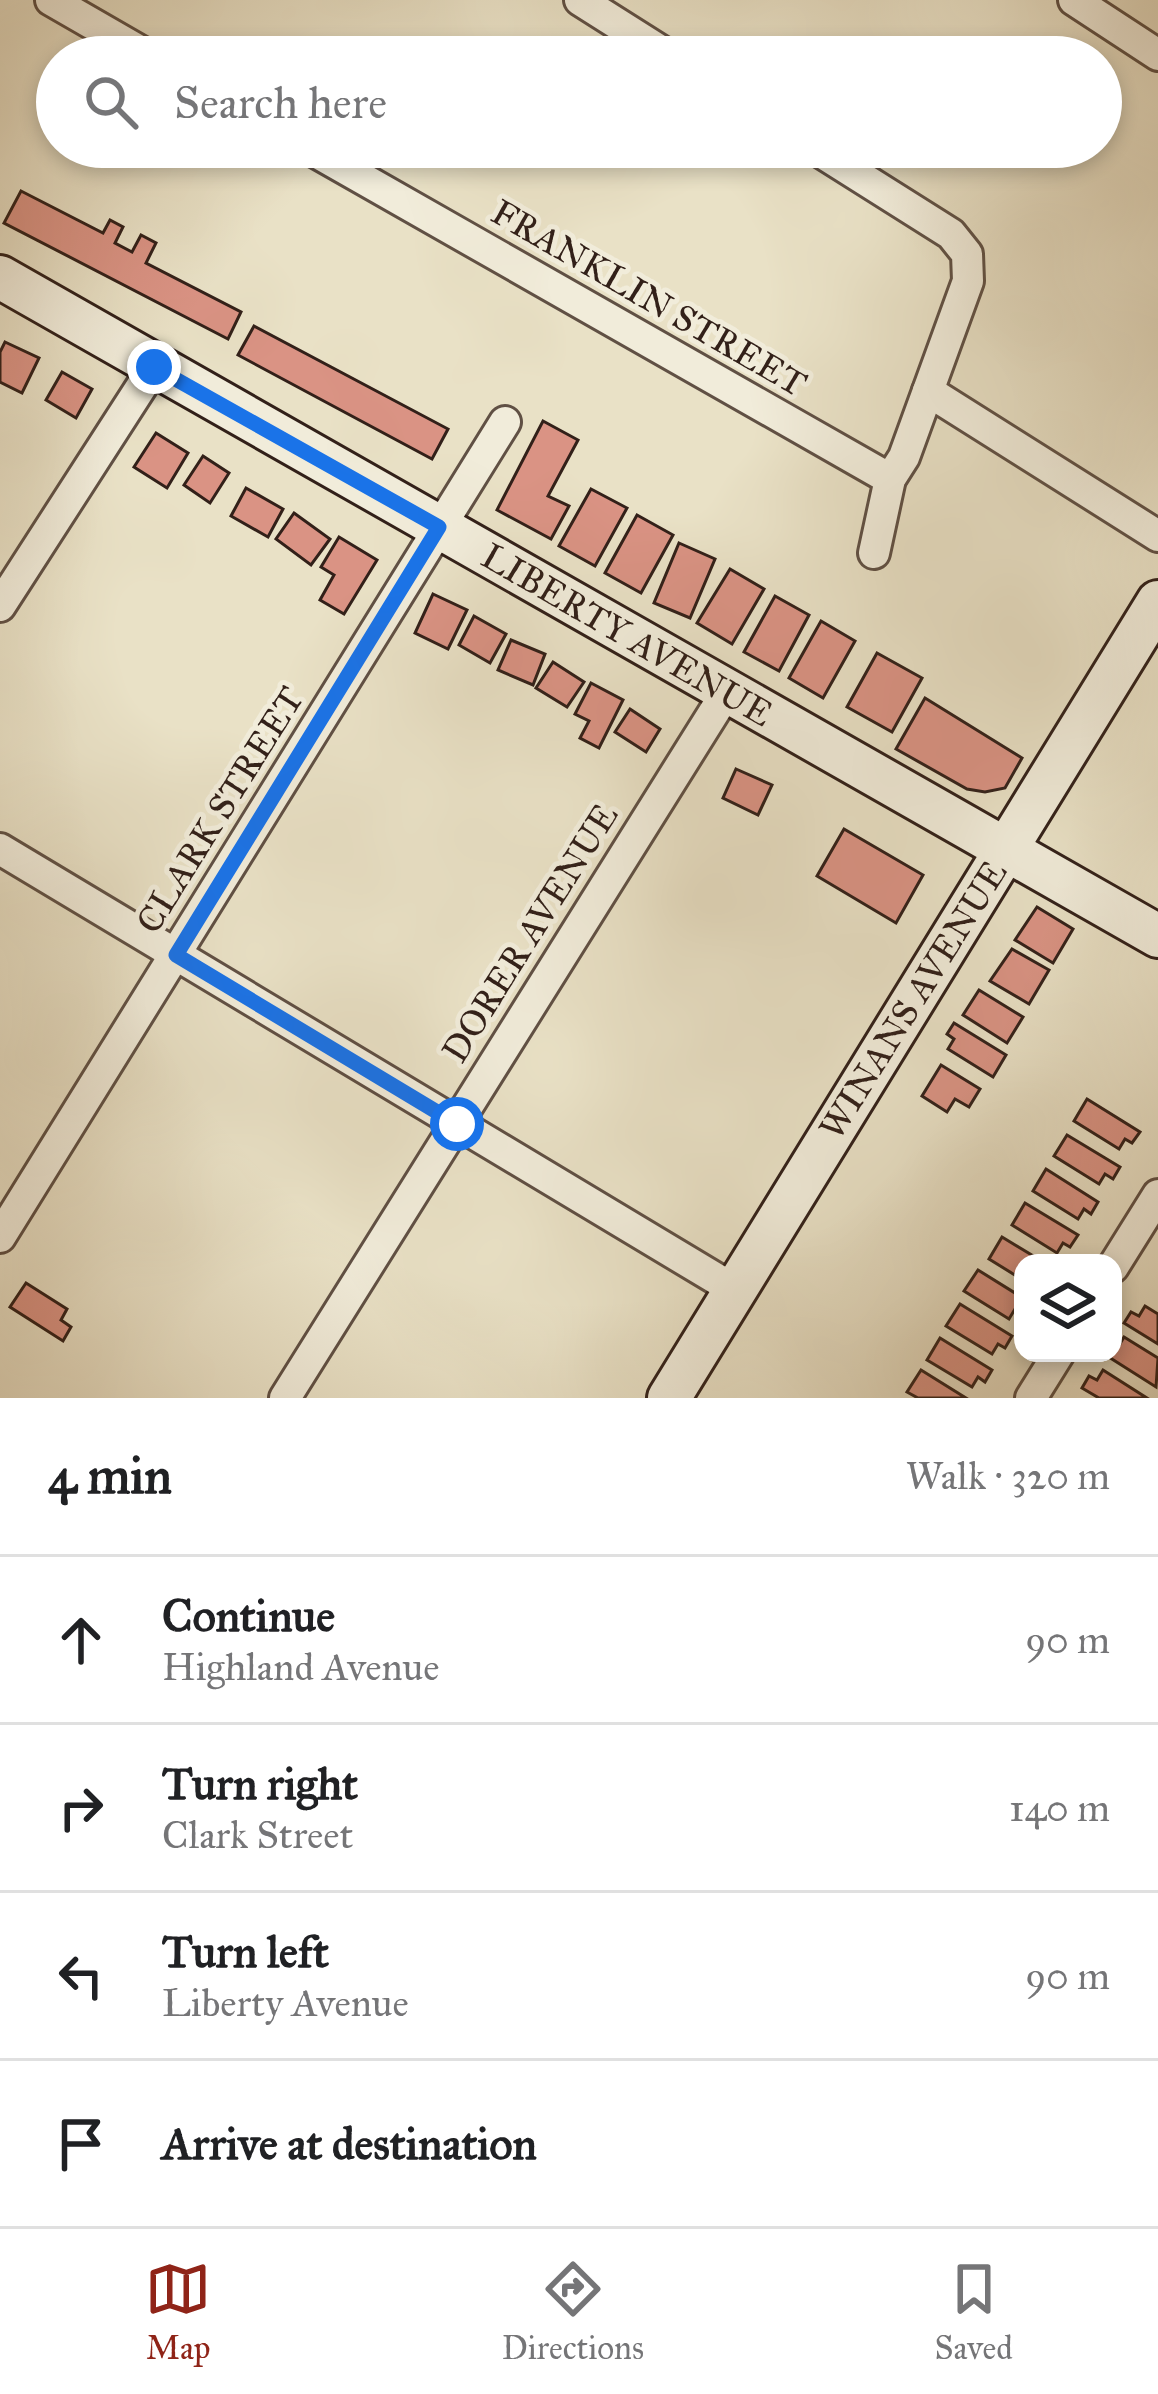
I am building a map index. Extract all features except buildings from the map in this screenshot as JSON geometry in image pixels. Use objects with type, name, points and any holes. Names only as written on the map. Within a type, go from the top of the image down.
[{"type":"street","points":[[51,0],[114,36]]},
{"type":"street","points":[[1074,0],[1158,55]]},
{"type":"street","points":[[584,1],[638,36]]},
{"type":"street","name":"FRANKLIN STREET","points":[[344,168],[890,479]]},
{"type":"street","points":[[846,168],[951,234],[967,254],[968,281],[904,457],[890,479],[874,553]]},
{"type":"street","name":"LIBERTY AVENUE","points":[[0,278],[1158,936]]},
{"type":"street","points":[[0,606],[154,367]]},
{"type":"street","points":[[928,392],[1158,536]]},
{"type":"street","name":"CLARK STREET","points":[[0,1238],[505,422]]},
{"type":"street","name":"WINANS AVENUE","points":[[669,1398],[1158,602]]},
{"type":"street","name":"DORER AVENUE","points":[[285,1398],[726,693]]},
{"type":"street","points":[[0,849],[735,1290]]},
{"type":"street","points":[[1121,1254],[1158,1195]]},
{"type":"street","points":[[1031,1398],[1053,1362]]},
{"type":"route","points":[[154,367],[439,527],[176,955],[457,1124]]}]
